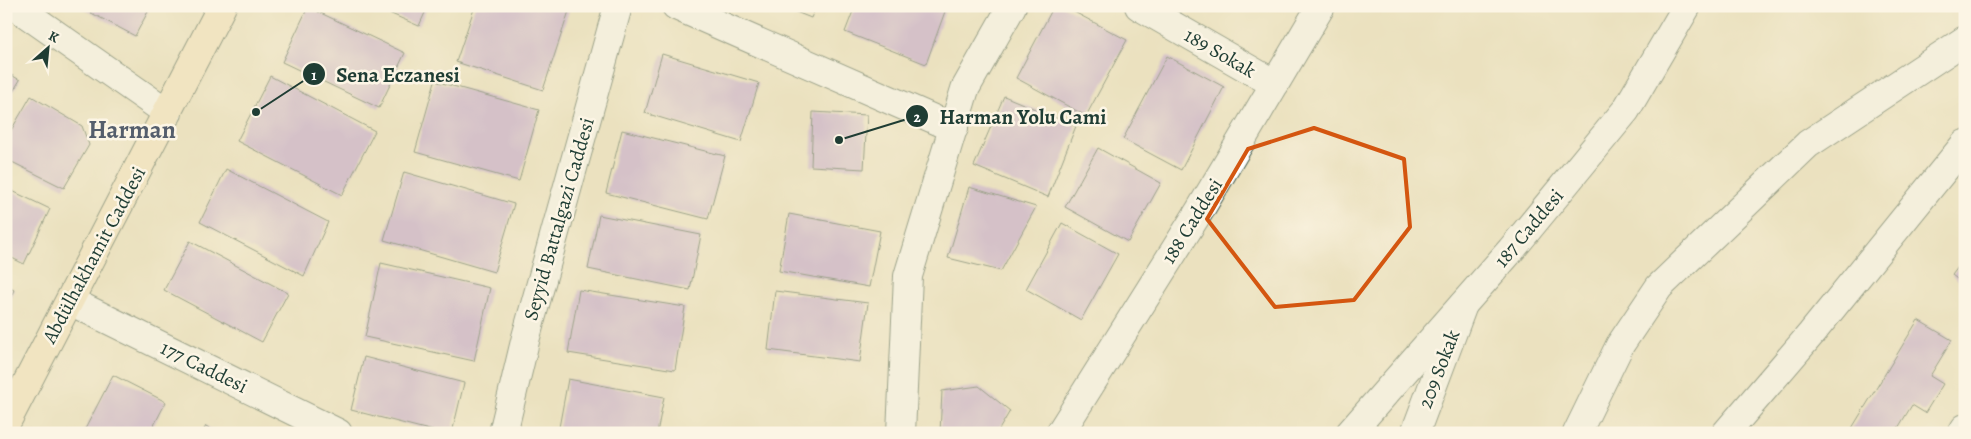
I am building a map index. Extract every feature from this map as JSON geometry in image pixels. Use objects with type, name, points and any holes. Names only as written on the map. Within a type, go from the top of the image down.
[{"type":"main road","name":"Abdülhakhamit Caddesi","points":[[6,423],[222,6]]},
{"type":"street","points":[[15,6],[168,113]]},
{"type":"street","name":"Seyyid Battalgazi Caddesi","points":[[503,433],[526,337],[618,6]]},
{"type":"street","points":[[676,6],[954,128]]},
{"type":"street","points":[[901,433],[908,276],[966,89],[1012,6]]},
{"type":"street","name":"189 Sokak","points":[[1139,6],[1275,84]]},
{"type":"street","name":"188 Caddesi","points":[[1060,433],[1200,210],[1321,6]]},
{"type":"street","name":"187 Caddesi","points":[[1350,433],[1511,250],[1626,110],[1687,6]]},
{"type":"street","points":[[1577,433],[1620,345],[1659,287],[1808,144],[1965,40]]},
{"type":"street","points":[[1726,433],[1811,334],[1965,144]]},
{"type":"street","name":"177 Caddesi","points":[[70,302],[338,433]]},
{"type":"street","name":"209 Sokak","points":[[1415,433],[1464,305]]},
{"type":"street","points":[[1962,433],[1965,428]]},
{"type":"highlighted area","points":[[1314,128],[1404,159],[1410,227],[1354,300],[1275,307],[1207,219],[1248,149]]},
{"type":"building","points":[[78,6],[151,6],[135,36]]},
{"type":"building","points":[[373,6],[428,6],[419,26]]},
{"type":"building","points":[[475,6],[555,6],[569,11],[543,90],[456,62]]},
{"type":"building","points":[[781,6],[816,6],[811,18]]},
{"type":"building","points":[[855,6],[947,6],[926,64],[845,32]]},
{"type":"building","points":[[1054,6],[1063,6],[1127,40],[1086,116],[1016,78]]},
{"type":"building","points":[[308,7],[405,53],[379,108],[282,62]]},
{"type":"building","points":[[662,54],[759,83],[741,142],[645,113]]},
{"type":"building","points":[[1167,56],[1224,87],[1181,170],[1123,139]]},
{"type":"building","points":[[6,72],[20,80],[6,103]]},
{"type":"building","points":[[270,76],[375,131],[342,195],[237,141]]},
{"type":"building","points":[[435,81],[539,110],[519,181],[415,152]]},
{"type":"building","points":[[31,96],[82,126],[89,145],[64,188],[6,159],[6,139]]},
{"type":"building","points":[[1004,96],[1076,126],[1048,197],[974,166]]},
{"type":"building","points":[[813,112],[867,115],[864,169],[811,166]]},
{"type":"building","points":[[622,130],[725,156],[708,219],[606,193]]},
{"type":"building","points":[[1098,148],[1161,183],[1128,242],[1065,207]]},
{"type":"building","points":[[226,169],[328,222],[304,276],[200,222]]},
{"type":"building","points":[[404,172],[514,204],[494,272],[384,240]]},
{"type":"building","points":[[969,187],[1036,207],[1001,271],[948,258]]},
{"type":"building","points":[[6,188],[50,209],[24,264],[6,255]]},
{"type":"building","points":[[789,214],[880,231],[869,287],[779,271]]},
{"type":"building","points":[[599,215],[701,235],[690,290],[588,269]]},
{"type":"building","points":[[1062,223],[1118,254],[1081,320],[1026,289]]},
{"type":"building","points":[[190,241],[288,293],[262,342],[164,290]]},
{"type":"building","points":[[1965,258],[1965,285],[1952,275]]},
{"type":"building","points":[[381,263],[490,288],[474,361],[365,337]]},
{"type":"building","points":[[6,286],[14,290],[6,306]]},
{"type":"building","points":[[579,290],[685,307],[675,370],[568,353]]},
{"type":"building","points":[[775,291],[868,303],[860,362],[768,350]]},
{"type":"building","points":[[1918,320],[1952,340],[1930,376],[1943,384],[1925,413],[1912,405],[1895,433],[1849,433]]},
{"type":"building","points":[[364,357],[464,383],[452,433],[441,433],[351,410]]},
{"type":"building","points":[[113,375],[166,402],[150,433],[83,433]]},
{"type":"building","points":[[568,379],[664,397],[657,433],[558,433]]},
{"type":"building","points":[[979,386],[1010,411],[997,433],[940,433],[942,391]]},
{"type":"building","points":[[206,426],[217,433],[202,433]]},
{"type":"place","name":"Sena Eczanesi","points":[[256,112]]},
{"type":"place","name":"Harman Yolu Cami","points":[[839,140]]},
{"type":"district","name":"Harman","points":[[132,130]]}]
